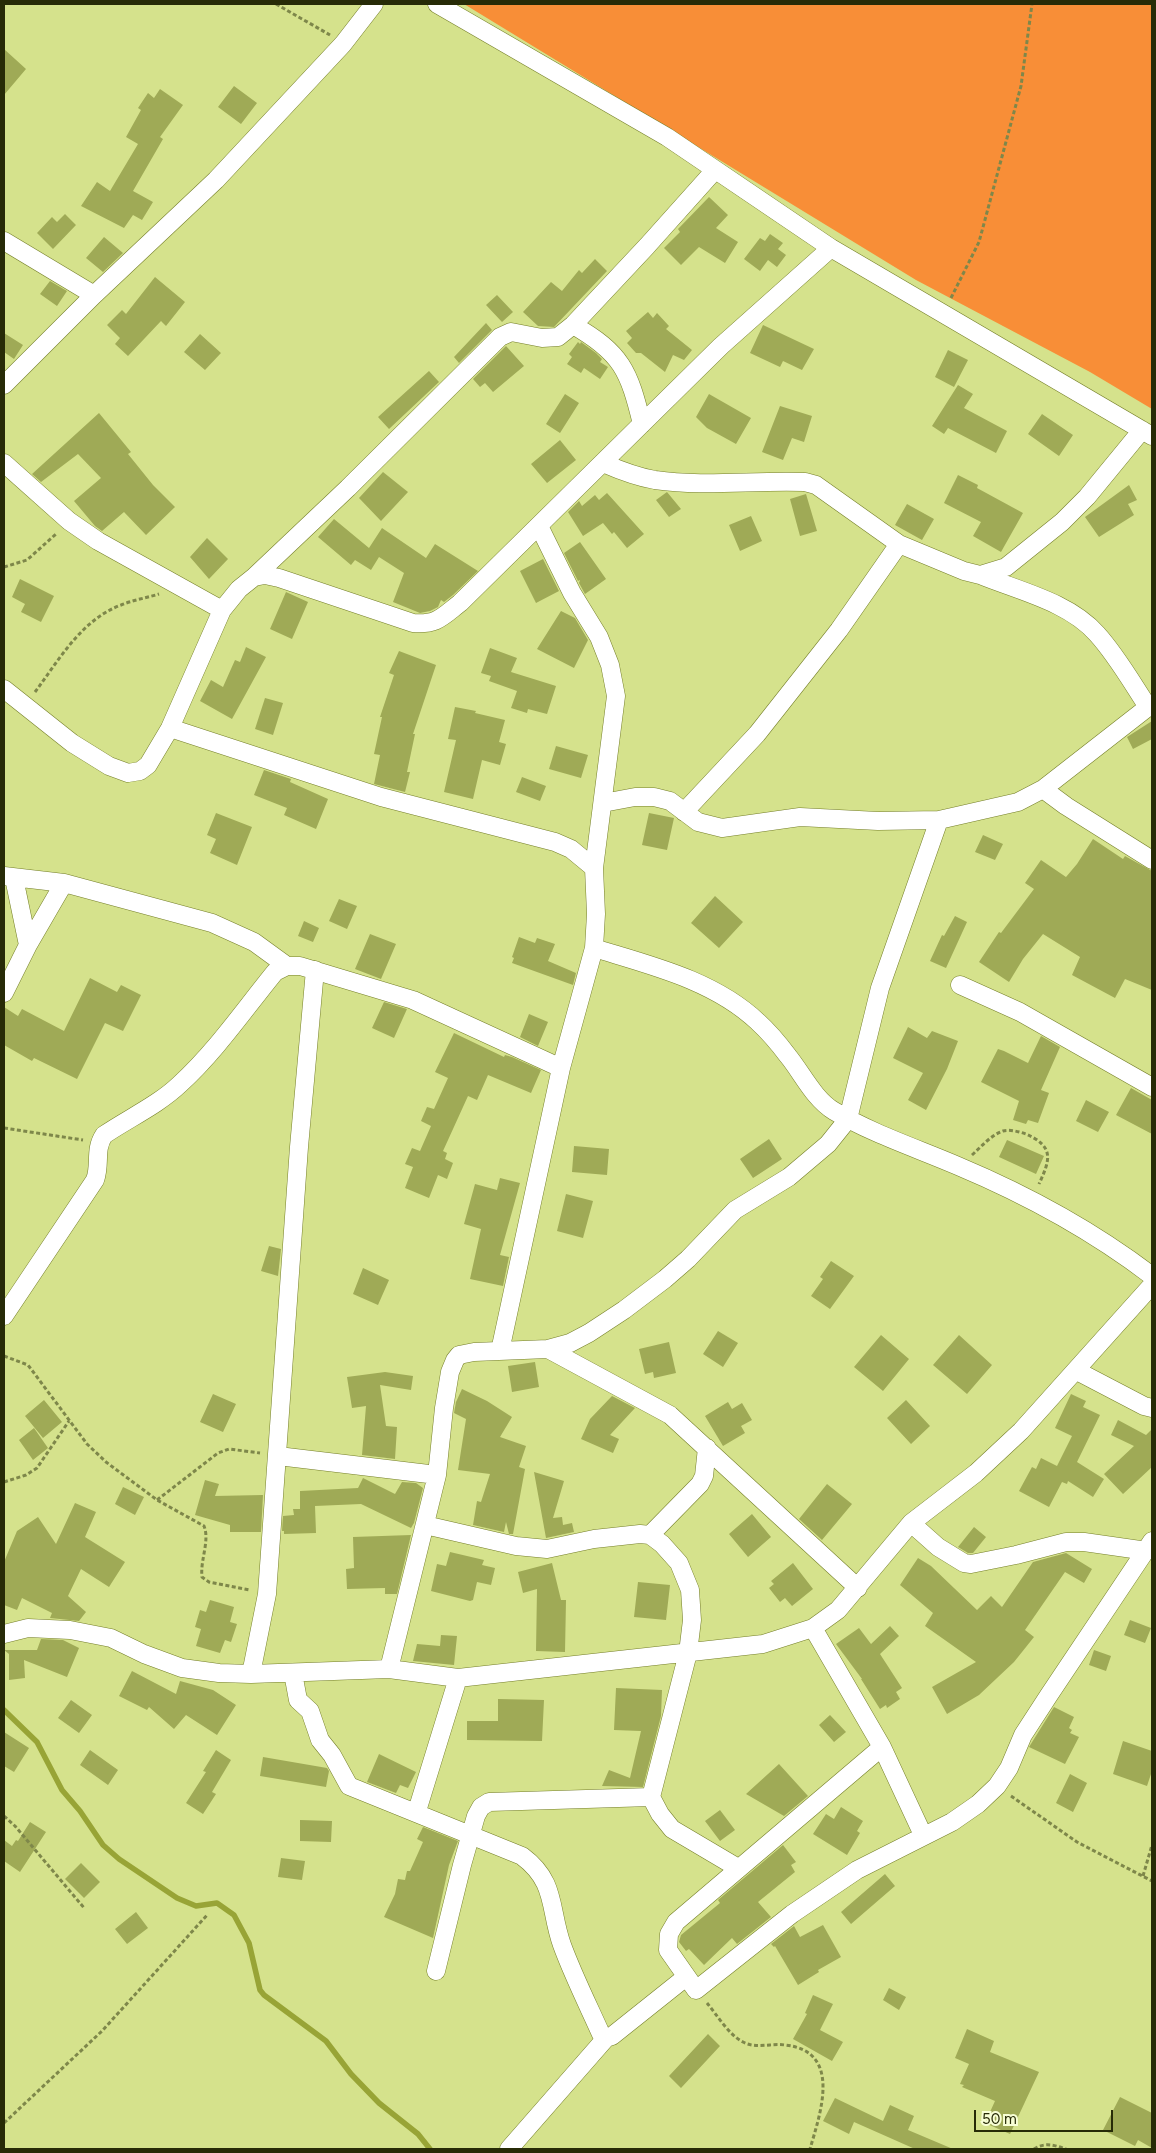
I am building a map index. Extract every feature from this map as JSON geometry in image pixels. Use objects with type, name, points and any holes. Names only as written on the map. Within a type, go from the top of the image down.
[{"type":"street","points":[[4,385],[94,295],[216,180],[342,44],[374,4]]},
{"type":"street","points":[[437,4],[667,137],[831,248],[1147,433],[1062,522],[1006,567],[980,576]]},
{"type":"street","points":[[4,688],[24,707],[72,743],[109,766],[128,773],[140,771],[148,765],[170,728],[222,610],[239,589],[348,488],[500,337],[511,332],[551,339],[558,337],[573,324],[647,246],[715,170]]},
{"type":"street","points":[[4,240],[94,295]]},
{"type":"street","points":[[254,577],[265,575],[279,578],[413,623],[428,624],[442,617],[460,603],[721,346],[831,248]]},
{"type":"street","points":[[573,324],[595,337],[612,352],[627,372],[642,424]]},
{"type":"street","points":[[4,463],[69,521],[98,541],[222,610]]},
{"type":"street","points":[[603,463],[622,471],[662,480],[689,483],[805,482],[816,485],[899,544],[1047,602],[1077,617],[1097,634],[1150,706],[1043,788],[1018,802],[939,820],[878,821],[800,817],[722,828],[698,822],[670,802],[654,797],[603,803]]},
{"type":"street","points":[[500,1351],[561,1068],[594,948],[596,914],[594,868],[616,696],[610,665],[599,637],[572,593],[539,526]]},
{"type":"street","points":[[684,812],[757,734],[839,630],[899,544]]},
{"type":"street","points":[[170,728],[381,797],[555,842],[571,849],[594,868]]},
{"type":"street","points":[[1043,788],[1079,815],[1152,860]]},
{"type":"street","points":[[389,1670],[437,1475],[444,1408],[450,1372],[455,1360],[464,1353],[548,1349],[570,1344],[589,1333],[624,1310],[665,1279],[688,1259],[735,1210],[789,1177],[828,1144],[848,1119],[880,988],[939,820]]},
{"type":"street","points":[[28,945],[9,877],[64,883],[212,922],[254,942],[287,966]]},
{"type":"street","points":[[4,993],[28,945],[64,883]]},
{"type":"street","points":[[594,948],[697,983],[737,1004],[758,1022],[788,1056],[811,1088],[831,1109],[883,1136],[960,1167],[1032,1201],[1124,1254],[1152,1276]]},
{"type":"street","points":[[4,1316],[95,1180],[98,1173],[96,1154],[98,1143],[104,1135],[180,1085],[204,1059],[275,972],[287,966],[300,966],[413,1000],[561,1068]]},
{"type":"street","points":[[250,1674],[267,1594],[298,1157],[314,970]]},
{"type":"street","points":[[960,985],[1020,1012],[1152,1087]]},
{"type":"street","points":[[4,1634],[28,1628],[70,1630],[111,1638],[144,1654],[182,1668],[219,1673],[250,1674],[389,1670],[458,1678],[763,1644],[813,1628],[838,1610],[911,1522],[976,1473],[1021,1432],[1152,1285]]},
{"type":"street","points":[[548,1349],[670,1415],[858,1588]]},
{"type":"street","points":[[1077,1371],[1144,1406],[1152,1408]]},
{"type":"street","points":[[650,1535],[700,1484],[704,1476],[707,1448]]},
{"type":"street","points":[[278,1456],[437,1475]]},
{"type":"street","points":[[911,1522],[938,1547],[964,1563],[971,1564],[1066,1542],[1150,1546]]},
{"type":"street","points":[[425,1525],[516,1546],[547,1549],[594,1539],[640,1534],[650,1535],[662,1544],[679,1563],[690,1590],[692,1620],[688,1653],[651,1797],[660,1814],[672,1829],[738,1868]]},
{"type":"street","points":[[509,2149],[606,2038],[612,2036],[691,1984],[856,1870],[952,1822],[978,1804],[997,1786],[1009,1768],[1023,1735],[1150,1546]]},
{"type":"street","points":[[813,1628],[882,1747],[923,1835]]},
{"type":"street","points":[[293,1673],[298,1700],[310,1711],[320,1740],[332,1755],[350,1786],[417,1811],[522,1856],[536,1866],[546,1882],[562,1944],[601,2034],[606,2038]]},
{"type":"street","points":[[417,1811],[458,1678]]},
{"type":"street","points":[[691,1984],[668,1950],[669,1934],[676,1922],[882,1747]]},
{"type":"street","points":[[436,1971],[470,1834],[476,1816],[482,1807],[489,1802],[651,1797]]},
{"type":"path","points":[[276,4],[297,14],[342,44]]},
{"type":"path","points":[[943,315],[979,242],[1021,86],[1032,4]]},
{"type":"path","points":[[4,567],[28,560],[69,521]]},
{"type":"path","points":[[24,707],[83,629],[101,615],[120,605],[183,587]]},
{"type":"path","points":[[4,1128],[98,1143]]},
{"type":"path","points":[[960,1167],[986,1142],[1006,1130],[1021,1132],[1036,1139],[1044,1145],[1048,1153],[1048,1163],[1032,1201]]},
{"type":"path","points":[[4,1356],[28,1365],[86,1444],[106,1462],[157,1500],[204,1526],[206,1532],[201,1569],[202,1577],[208,1582],[267,1594]]},
{"type":"path","points":[[4,1482],[26,1475],[37,1468],[69,1422]]},
{"type":"path","points":[[157,1500],[218,1453],[240,1450],[278,1456]]},
{"type":"path","points":[[997,1786],[1077,1842],[1152,1881]]},
{"type":"path","points":[[4,1816],[15,1826],[85,1909]]},
{"type":"path","points":[[1143,1876],[1152,1845]]},
{"type":"path","points":[[4,2122],[102,2031],[208,1914]]},
{"type":"path","points":[[691,1984],[742,2042],[753,2046],[785,2044],[798,2048],[811,2056],[821,2067],[824,2076],[824,2090],[810,2149]]},
{"type":"path","points":[[1034,2149],[1042,2144],[1066,2149]]},
{"type":"shaded area","points":[[464,4],[1152,4],[1152,409],[1090,372],[916,280]]},
{"type":"building","points":[[4,49],[26,69],[4,95]]},
{"type":"building","points":[[234,86],[257,103],[241,124],[218,107]]},
{"type":"building","points":[[160,89],[183,105],[160,137],[163,139],[133,191],[153,202],[142,220],[133,215],[124,228],[81,206],[97,182],[110,191],[138,144],[126,137],[141,110],[138,108],[148,93],[154,98]]},
{"type":"building","points":[[709,197],[728,215],[716,228],[738,242],[725,263],[699,247],[681,265],[664,248],[680,232],[678,229]]},
{"type":"building","points":[[65,214],[76,225],[53,249],[37,233],[52,217],[57,222]]},
{"type":"building","points":[[770,234],[783,243],[778,249],[786,255],[777,267],[768,260],[760,271],[744,259],[760,238],[765,241]]},
{"type":"building","points":[[104,237],[123,253],[103,272],[86,258]]},
{"type":"building","points":[[595,259],[607,271],[554,327],[538,326],[523,312],[551,282],[562,291],[579,270],[582,273]]},
{"type":"building","points":[[155,277],[185,302],[166,326],[161,321],[128,356],[115,344],[120,338],[107,325],[122,310],[126,314]]},
{"type":"building","points":[[50,281],[67,291],[57,306],[40,294]]},
{"type":"building","points":[[497,295],[513,312],[502,322],[486,305]]},
{"type":"building","points":[[648,312],[653,318],[657,313],[669,326],[666,329],[692,350],[684,360],[673,355],[665,372],[641,353],[636,353],[627,343],[632,338],[626,331]]},
{"type":"building","points":[[486,323],[492,330],[459,363],[454,357]]},
{"type":"building","points":[[763,325],[814,349],[802,370],[783,361],[780,367],[750,353]]},
{"type":"building","points":[[4,333],[23,345],[14,359],[4,352]]},
{"type":"building","points":[[200,334],[221,353],[205,370],[184,352]]},
{"type":"building","points":[[578,342],[580,344],[581,342],[596,353],[602,359],[600,362],[608,367],[600,379],[584,368],[581,373],[567,364],[572,357],[569,354]]},
{"type":"building","points":[[506,346],[524,366],[493,392],[485,383],[480,387],[473,379]]},
{"type":"building","points":[[948,350],[968,360],[954,387],[935,377]]},
{"type":"building","points":[[429,371],[439,382],[389,429],[378,417]]},
{"type":"building","points":[[958,385],[973,394],[964,408],[1007,431],[996,453],[948,428],[944,434],[932,426]]},
{"type":"building","points":[[565,394],[579,403],[560,433],[546,424]]},
{"type":"building","points":[[709,394],[751,418],[736,444],[707,428],[696,417]]},
{"type":"building","points":[[780,406],[812,416],[804,442],[792,438],[783,460],[762,452]]},
{"type":"building","points":[[99,413],[131,452],[128,454],[153,485],[175,507],[146,535],[124,512],[102,531],[95,526],[74,501],[101,478],[78,454],[41,482],[32,474]]},
{"type":"building","points":[[1042,414],[1073,435],[1059,456],[1028,434]]},
{"type":"building","points":[[560,440],[576,460],[547,483],[531,464]]},
{"type":"building","points":[[383,472],[408,492],[381,521],[359,498]]},
{"type":"building","points":[[958,475],[978,485],[977,488],[1023,513],[1001,552],[973,536],[981,522],[944,503]]},
{"type":"building","points":[[1129,485],[1137,500],[1128,504],[1134,515],[1099,537],[1085,517]]},
{"type":"building","points":[[667,492],[681,509],[669,517],[656,500]]},
{"type":"building","points":[[607,493],[644,534],[627,548],[614,532],[612,534],[603,523],[583,536],[568,512],[579,501],[582,506],[595,495],[599,500]]},
{"type":"building","points":[[806,494],[817,531],[800,536],[790,499]]},
{"type":"building","points":[[907,504],[934,519],[922,540],[895,525]]},
{"type":"building","points":[[751,516],[762,541],[740,551],[729,525]]},
{"type":"building","points":[[334,519],[369,548],[382,528],[426,558],[435,544],[478,571],[453,595],[444,602],[441,600],[438,607],[420,613],[393,602],[404,573],[379,557],[371,570],[355,560],[351,565],[318,537]]},
{"type":"building","points":[[207,538],[228,559],[209,579],[190,557]]},
{"type":"building","points":[[580,542],[606,579],[585,594],[579,583],[580,580],[578,581],[564,553]]},
{"type":"building","points":[[543,559],[559,591],[536,603],[520,571]]},
{"type":"building","points":[[20,579],[54,596],[41,622],[21,612],[25,604],[12,597]]},
{"type":"building","points":[[286,592],[308,602],[292,639],[270,629]]},
{"type":"building","points":[[561,611],[575,618],[588,640],[574,668],[537,649]]},
{"type":"building","points":[[246,647],[266,657],[232,719],[200,701],[211,680],[223,687],[235,660],[240,662]]},
{"type":"building","points":[[490,648],[517,658],[511,672],[556,686],[547,714],[528,709],[527,713],[511,708],[517,691],[489,681],[491,676],[481,673]]},
{"type":"building","points":[[399,651],[436,665],[413,734],[415,734],[407,772],[410,772],[405,792],[374,784],[380,755],[374,754],[382,717],[380,717],[394,675],[389,673]]},
{"type":"building","points":[[265,698],[283,703],[273,735],[255,729]]},
{"type":"building","points":[[455,707],[505,720],[499,742],[506,744],[500,765],[482,760],[473,799],[444,792],[456,740],[448,739]]},
{"type":"building","points":[[1152,721],[1152,739],[1133,749],[1127,737]]},
{"type":"building","points":[[556,746],[588,755],[581,778],[549,769]]},
{"type":"building","points":[[264,770],[291,779],[290,782],[328,799],[316,829],[284,815],[287,808],[254,795]]},
{"type":"building","points":[[522,777],[546,786],[540,801],[516,792]]},
{"type":"building","points":[[216,813],[252,827],[237,865],[210,853],[216,839],[207,835]]},
{"type":"building","points":[[649,813],[674,818],[667,850],[642,845]]},
{"type":"building","points":[[983,835],[1003,844],[995,860],[975,852]]},
{"type":"building","points":[[1093,839],[1123,859],[1125,856],[1152,871],[1152,990],[1125,979],[1115,998],[1072,975],[1080,957],[1043,934],[1023,959],[1009,982],[979,962],[999,932],[1001,933],[1034,889],[1025,883],[1041,860],[1066,877]]},
{"type":"building","points":[[715,896],[743,922],[719,948],[691,923]]},
{"type":"building","points":[[339,899],[357,906],[347,929],[329,921]]},
{"type":"building","points":[[955,916],[967,922],[946,968],[930,961],[942,935],[944,936]]},
{"type":"building","points":[[304,921],[319,928],[313,942],[298,936]]},
{"type":"building","points":[[370,934],[396,944],[381,979],[355,969]]},
{"type":"building","points":[[519,937],[535,943],[537,938],[555,944],[548,961],[576,973],[573,985],[512,963],[514,958],[512,957]]},
{"type":"building","points":[[90,978],[117,992],[121,985],[141,995],[123,1031],[105,1023],[77,1079],[34,1058],[32,1061],[4,1045],[4,1007],[18,1016],[22,1009],[64,1031]]},
{"type":"building","points":[[384,1002],[407,1009],[394,1038],[372,1028]]},
{"type":"building","points":[[529,1014],[548,1022],[538,1046],[520,1037]]},
{"type":"building","points":[[908,1027],[927,1038],[932,1031],[958,1041],[947,1069],[926,1110],[908,1100],[923,1073],[893,1058]]},
{"type":"building","points":[[454,1033],[504,1057],[505,1055],[512,1057],[541,1070],[531,1093],[488,1075],[477,1100],[468,1096],[443,1151],[447,1153],[445,1159],[453,1163],[447,1179],[438,1175],[429,1198],[405,1188],[413,1167],[405,1164],[412,1148],[420,1151],[431,1126],[421,1121],[427,1107],[434,1109],[448,1078],[435,1072]]},
{"type":"building","points":[[1041,1036],[1060,1047],[1041,1090],[1049,1093],[1038,1123],[1028,1120],[1026,1124],[1013,1120],[1019,1101],[981,1082],[998,1049],[1028,1063]]},
{"type":"building","points":[[1131,1088],[1152,1100],[1152,1134],[1116,1115]]},
{"type":"building","points":[[1086,1100],[1109,1112],[1098,1132],[1076,1121]]},
{"type":"building","points":[[769,1139],[782,1159],[753,1178],[740,1159]]},
{"type":"building","points":[[1007,1140],[1044,1156],[1036,1174],[999,1157]]},
{"type":"building","points":[[574,1146],[609,1149],[607,1175],[572,1172]]},
{"type":"building","points":[[500,1178],[520,1183],[500,1255],[509,1257],[503,1286],[470,1279],[481,1229],[464,1224],[475,1184],[497,1190]]},
{"type":"building","points":[[566,1194],[593,1201],[583,1238],[557,1231]]},
{"type":"building","points":[[269,1246],[281,1249],[278,1276],[261,1271]]},
{"type":"building","points":[[831,1261],[854,1276],[830,1309],[811,1296],[823,1279],[820,1277]]},
{"type":"building","points":[[363,1268],[389,1280],[378,1305],[353,1294]]},
{"type":"building","points":[[718,1331],[738,1343],[723,1367],[703,1354]]},
{"type":"building","points":[[881,1335],[909,1359],[883,1391],[854,1367]]},
{"type":"building","points":[[959,1335],[992,1365],[967,1394],[933,1365]]},
{"type":"building","points":[[669,1342],[676,1373],[654,1378],[653,1372],[645,1374],[639,1349]]},
{"type":"building","points":[[535,1362],[539,1387],[512,1392],[508,1366]]},
{"type":"building","points":[[385,1372],[413,1376],[411,1390],[380,1385],[386,1426],[397,1427],[395,1459],[362,1455],[366,1406],[352,1408],[347,1377]]},
{"type":"building","points":[[462,1389],[487,1401],[512,1417],[500,1437],[526,1446],[519,1467],[525,1469],[513,1534],[509,1534],[506,1522],[504,1532],[473,1525],[477,1501],[481,1502],[490,1474],[458,1470],[466,1419],[454,1413],[456,1402]]},
{"type":"building","points":[[213,1394],[236,1404],[223,1432],[200,1422]]},
{"type":"building","points":[[1071,1394],[1086,1401],[1083,1407],[1100,1415],[1077,1462],[1104,1479],[1093,1497],[1068,1481],[1067,1484],[1062,1482],[1049,1507],[1019,1491],[1032,1467],[1036,1469],[1041,1458],[1057,1466],[1072,1436],[1055,1428]]},
{"type":"building","points":[[612,1396],[635,1408],[610,1435],[619,1439],[613,1453],[581,1439],[590,1419]]},
{"type":"building","points":[[44,1400],[62,1422],[43,1438],[25,1416]]},
{"type":"building","points":[[906,1400],[930,1426],[911,1444],[887,1418]]},
{"type":"building","points":[[728,1402],[732,1409],[742,1403],[752,1420],[741,1426],[745,1433],[723,1446],[705,1416]]},
{"type":"building","points":[[1118,1420],[1146,1435],[1152,1429],[1152,1467],[1123,1494],[1104,1474],[1134,1446],[1111,1435]]},
{"type":"building","points":[[34,1428],[48,1448],[33,1460],[19,1440]]},
{"type":"building","points":[[534,1472],[564,1481],[553,1518],[562,1517],[563,1525],[572,1523],[574,1532],[546,1538]]},
{"type":"building","points":[[363,1478],[395,1494],[402,1482],[416,1483],[423,1488],[411,1528],[361,1504],[315,1506],[316,1533],[284,1534],[284,1531],[282,1531],[283,1516],[294,1515],[293,1509],[300,1509],[300,1491],[358,1488]]},
{"type":"building","points":[[205,1480],[219,1484],[215,1496],[263,1495],[261,1532],[230,1532],[230,1525],[195,1515]]},
{"type":"building","points":[[827,1484],[852,1504],[822,1540],[799,1519]]},
{"type":"building","points":[[123,1487],[144,1497],[135,1515],[115,1504]]},
{"type":"building","points":[[75,1503],[96,1512],[85,1537],[125,1562],[109,1587],[81,1569],[68,1596],[86,1612],[79,1621],[50,1618],[52,1613],[22,1598],[17,1610],[4,1605],[4,1562],[17,1531],[38,1517],[56,1544]]},
{"type":"building","points":[[752,1514],[771,1537],[748,1557],[729,1534]]},
{"type":"building","points":[[974,1527],[986,1537],[973,1553],[968,1553],[958,1547]]},
{"type":"building","points":[[411,1535],[397,1594],[385,1594],[385,1588],[347,1589],[346,1569],[354,1568],[353,1537]]},
{"type":"building","points":[[450,1552],[484,1560],[482,1565],[495,1568],[491,1585],[477,1582],[473,1600],[470,1601],[431,1591],[437,1564],[446,1566]]},
{"type":"building","points":[[1066,1553],[1092,1569],[1084,1583],[1065,1572],[1025,1630],[1034,1637],[1014,1662],[979,1695],[947,1714],[932,1687],[976,1662],[925,1626],[933,1613],[900,1585],[918,1558],[931,1566],[977,1610],[991,1596],[1002,1607],[1033,1562]]},
{"type":"building","points":[[552,1563],[561,1600],[566,1600],[565,1652],[536,1651],[537,1589],[523,1593],[518,1572]]},
{"type":"building","points":[[793,1563],[813,1589],[792,1606],[785,1598],[780,1602],[769,1588],[774,1584],[771,1581]]},
{"type":"building","points":[[638,1582],[670,1585],[666,1620],[634,1617]]},
{"type":"building","points":[[210,1600],[234,1607],[230,1622],[237,1624],[231,1642],[225,1640],[220,1653],[196,1646],[201,1629],[195,1627],[200,1610],[206,1612]]},
{"type":"building","points":[[1130,1620],[1151,1628],[1145,1643],[1124,1635]]},
{"type":"building","points":[[890,1626],[899,1636],[880,1654],[902,1688],[896,1692],[900,1699],[887,1708],[886,1705],[880,1709],[862,1679],[836,1644],[859,1628],[871,1644]]},
{"type":"building","points":[[441,1635],[457,1636],[454,1665],[413,1661],[417,1644],[440,1646]]},
{"type":"building","points":[[41,1639],[63,1640],[79,1648],[67,1677],[24,1660],[25,1678],[9,1680],[9,1654],[4,1650],[37,1650]]},
{"type":"building","points":[[1094,1650],[1111,1656],[1106,1671],[1089,1665]]},
{"type":"building","points":[[132,1671],[176,1694],[180,1681],[213,1690],[236,1705],[217,1735],[186,1715],[174,1729],[149,1707],[147,1710],[119,1696]]},
{"type":"building","points":[[616,1688],[662,1690],[661,1716],[643,1787],[602,1786],[609,1770],[630,1778],[641,1731],[614,1730]]},
{"type":"building","points":[[498,1699],[544,1700],[542,1741],[467,1740],[467,1721],[498,1721]]},
{"type":"building","points":[[71,1700],[92,1715],[79,1733],[58,1718]]},
{"type":"building","points":[[1054,1707],[1074,1717],[1069,1728],[1072,1730],[1070,1733],[1079,1737],[1065,1764],[1029,1747]]},
{"type":"building","points":[[830,1715],[846,1732],[834,1742],[819,1725]]},
{"type":"building","points":[[4,1732],[29,1748],[14,1772],[4,1766]]},
{"type":"building","points":[[1123,1741],[1152,1751],[1152,1771],[1147,1786],[1113,1774]]},
{"type":"building","points":[[90,1750],[118,1770],[108,1785],[80,1765]]},
{"type":"building","points":[[216,1750],[231,1760],[212,1792],[216,1794],[203,1814],[186,1803],[206,1772],[203,1771]]},
{"type":"building","points":[[379,1754],[416,1772],[408,1788],[400,1785],[396,1793],[367,1782]]},
{"type":"building","points":[[263,1757],[327,1768],[329,1771],[326,1787],[260,1776]]},
{"type":"building","points":[[779,1764],[808,1796],[784,1816],[746,1794]]},
{"type":"building","points":[[1070,1774],[1087,1783],[1073,1812],[1056,1803]]},
{"type":"building","points":[[841,1807],[863,1821],[857,1831],[860,1833],[847,1855],[813,1834],[826,1814],[834,1819]]},
{"type":"building","points":[[720,1810],[735,1830],[720,1841],[705,1821]]},
{"type":"building","points":[[300,1820],[332,1821],[331,1842],[300,1841]]},
{"type":"building","points":[[30,1822],[46,1832],[20,1872],[4,1861],[4,1840],[12,1846],[16,1840],[18,1841]]},
{"type":"building","points":[[423,1827],[458,1841],[449,1865],[433,1938],[384,1917],[395,1894],[398,1879],[405,1880],[407,1871],[410,1871],[423,1842],[417,1839]]},
{"type":"building","points":[[783,1845],[796,1862],[791,1865],[795,1872],[758,1902],[771,1917],[737,1944],[732,1938],[704,1965],[689,1949],[686,1951],[679,1942],[681,1935],[720,1903],[718,1900]]},
{"type":"building","points":[[281,1858],[305,1861],[302,1880],[278,1877]]},
{"type":"building","points":[[81,1863],[100,1882],[84,1898],[65,1879]]},
{"type":"building","points":[[885,1874],[895,1886],[851,1924],[841,1912]]},
{"type":"building","points":[[136,1912],[148,1928],[127,1944],[115,1929]]},
{"type":"building","points":[[823,1925],[841,1957],[818,1970],[819,1972],[798,1985],[775,1946],[771,1944],[794,1926],[800,1937]]},
{"type":"building","points":[[889,1988],[906,1997],[899,2010],[883,2000]]},
{"type":"building","points":[[813,1995],[833,2004],[820,2030],[843,2042],[832,2061],[793,2039],[807,2014],[805,2013]]},
{"type":"building","points":[[967,2029],[994,2041],[990,2052],[1039,2072],[1010,2134],[985,2123],[995,2101],[962,2087],[964,2085],[960,2084],[969,2064],[955,2058]]},
{"type":"building","points":[[708,2034],[720,2046],[681,2088],[669,2076]]},
{"type":"building","points":[[1120,2097],[1152,2113],[1152,2148],[1138,2140],[1135,2146],[1103,2130]]},
{"type":"building","points":[[835,2098],[883,2121],[890,2105],[914,2116],[908,2130],[953,2149],[915,2149],[854,2122],[849,2134],[823,2121]]},
{"type":"waterway","points":[[4,1710],[37,1742],[62,1790],[80,1811],[103,1845],[119,1859],[177,1898],[196,1906],[217,1903],[234,1915],[249,1943],[260,1990],[264,1995],[326,2041],[351,2074],[379,2103],[418,2134],[430,2149]]}]
